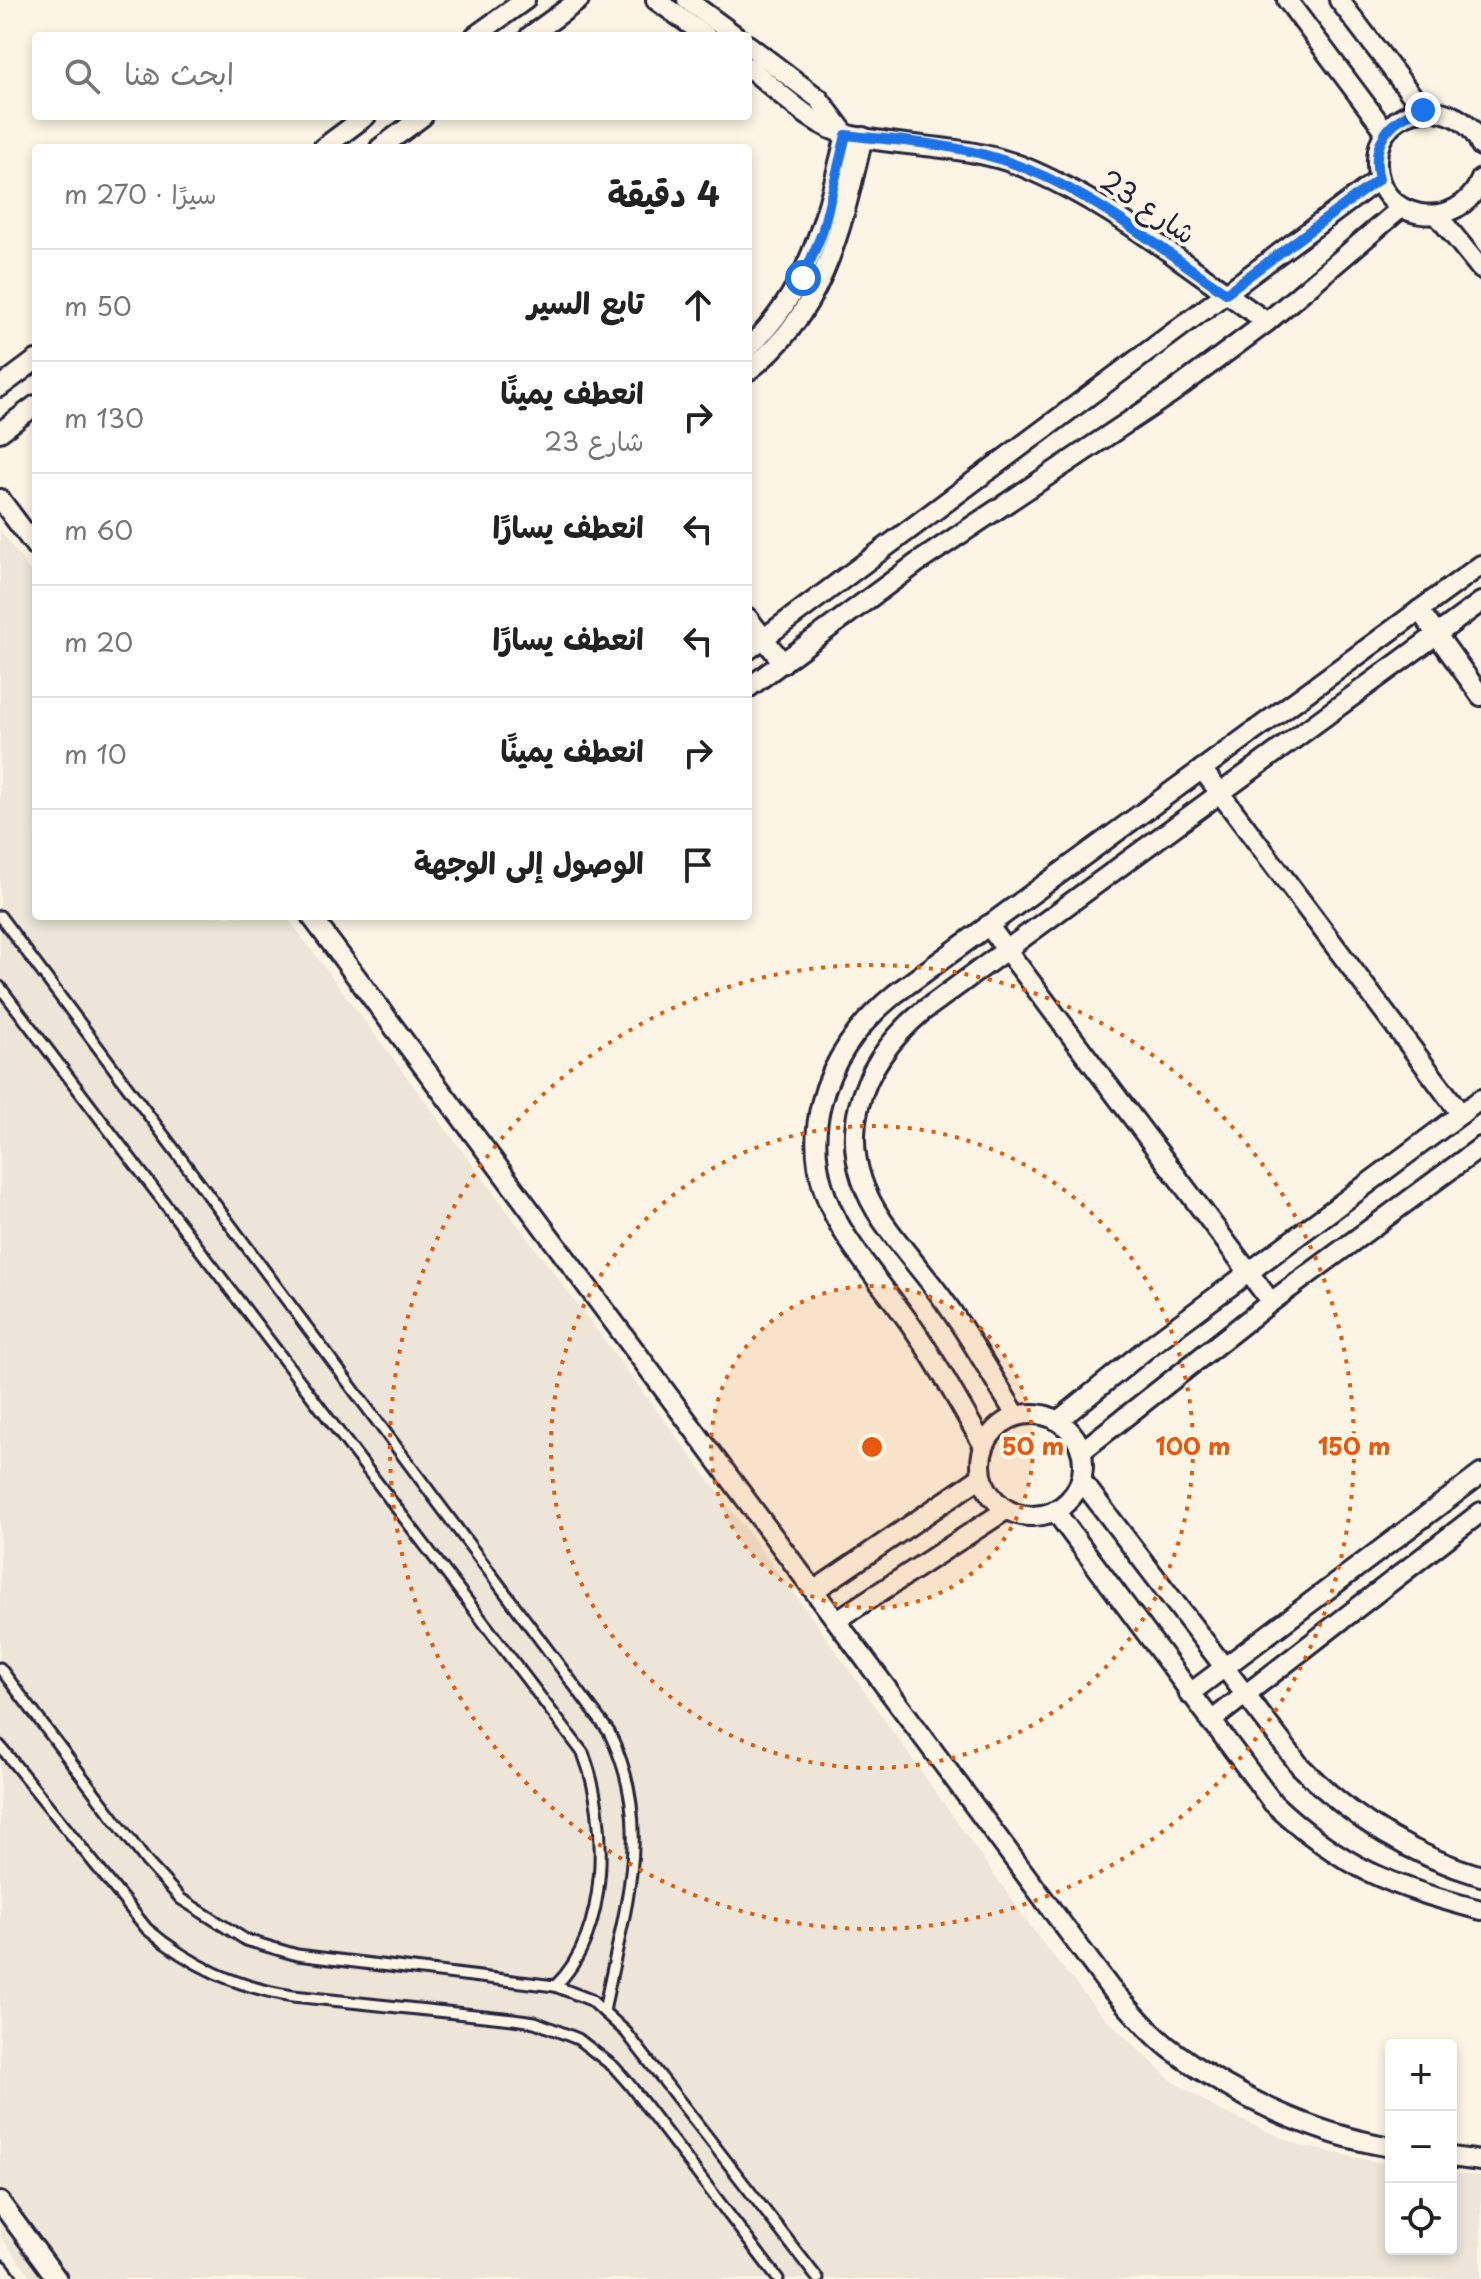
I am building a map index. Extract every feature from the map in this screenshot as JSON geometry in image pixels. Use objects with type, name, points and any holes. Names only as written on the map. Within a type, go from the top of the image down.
[{"type":"street","points":[[481,32],[525,0]]},
{"type":"street","points":[[535,32],[579,0]]},
{"type":"street","points":[[656,0],[700,32]]},
{"type":"street","points":[[687,0],[731,32]]},
{"type":"street","points":[[1287,0],[1386,132]]},
{"type":"street","points":[[1339,0],[1423,110]]},
{"type":"street","points":[[752,48],[819,99],[855,136]]},
{"type":"street","points":[[752,70],[816,119],[855,136]]},
{"type":"street","points":[[1479,190],[1459,208],[1438,216],[1425,216],[1401,208],[1385,193],[1379,179],[1377,155],[1386,132],[1406,115],[1423,110],[1446,112],[1476,125],[1481,146]]},
{"type":"street","points":[[328,144],[361,120],[376,144]]},
{"type":"street","points":[[384,144],[417,120]]},
{"type":"street","points":[[752,343],[791,298],[814,256],[855,136]]},
{"type":"street","points":[[752,367],[792,328],[820,283],[839,234],[855,136]]},
{"type":"street","name":"شارع 23","points":[[855,136],[976,152],[1049,178],[1102,208],[1267,322]]},
{"type":"street","points":[[752,647],[1379,179]]},
{"type":"street","points":[[752,685],[917,563],[1170,394],[1267,322],[1401,208]]},
{"type":"street","points":[[1438,216],[1481,269]]},
{"type":"street","points":[[0,387],[32,363]]},
{"type":"street","points":[[0,432],[32,408]]},
{"type":"street","points":[[0,499],[32,542]]},
{"type":"street","points":[[984,1446],[913,1328],[843,1232],[830,1206],[820,1173],[816,1139],[827,1083],[847,1042],[869,1016],[988,925],[1481,565]]},
{"type":"street","points":[[1016,1415],[946,1303],[881,1219],[867,1192],[855,1137],[860,1100],[869,1077],[895,1035],[1006,949],[1481,602]]},
{"type":"street","points":[[1419,610],[1481,696]]},
{"type":"street","points":[[752,647],[783,663]]},
{"type":"street","points":[[752,647],[767,674]]},
{"type":"street","points":[[1202,769],[1461,1114]]},
{"type":"street","points":[[314,920],[1110,1988],[1170,2049],[1235,2090],[1299,2122],[1385,2145]]},
{"type":"street","points":[[988,925],[1271,1302]]},
{"type":"street","points":[[1059,1420],[1249,1272],[1481,1099]]},
{"type":"street","points":[[1082,1451],[1271,1302],[1481,1147]]},
{"type":"street","points":[[1039,1413],[1059,1420],[1077,1439],[1082,1451],[1081,1480],[1075,1493],[1055,1511],[1022,1515],[1006,1510],[995,1501],[981,1477],[984,1446],[1002,1422],[1016,1415],[1039,1413]]},
{"type":"street","points":[[1189,1694],[1224,1664],[1481,1474]]},
{"type":"street","points":[[815,1590],[981,1477]]},
{"type":"street","points":[[1081,1480],[1300,1766],[1357,1818],[1426,1858],[1481,1876]]},
{"type":"street","points":[[837,1620],[1006,1510]]},
{"type":"street","points":[[1055,1511],[1273,1803],[1331,1852],[1398,1887],[1481,1910]]},
{"type":"street","points":[[1210,1722],[1481,1512]]},
{"type":"street","points":[[1457,2158],[1481,2161]]},
{"type":"street","points":[[0,2202],[57,2279]]},
{"type":"street","points":[[0,2270],[7,2279]]},
{"type":"lane","points":[[0,916],[609,1732],[632,1793],[636,1840],[604,2012]]},
{"type":"lane","points":[[0,987],[583,1753],[597,1797],[599,1859],[594,1907],[582,1950],[572,1969],[555,1986]]},
{"type":"lane","points":[[0,1668],[163,1881],[222,1928],[271,1949],[297,1955],[555,1986],[578,1994],[604,2012],[654,2067],[818,2279]]},
{"type":"lane","points":[[0,1746],[127,1908],[147,1929],[193,1963],[267,1992],[535,2022],[578,2039],[597,2052],[629,2084],[778,2279]]},
{"type":"shaded area","points":[[0,530],[32,574],[32,920],[289,920],[811,1616],[1041,1941],[1097,2010],[1168,2078],[1218,2110],[1302,2146],[1385,2164],[1385,2255],[1457,2255],[1457,2174],[1481,2176],[1481,2279],[33,2279],[0,2236]]},
{"type":"route","points":[[803,278],[822,233],[846,135],[976,152],[1049,178],[1102,208],[1226,293],[1379,179],[1377,155],[1386,132],[1406,115],[1423,110]]}]
